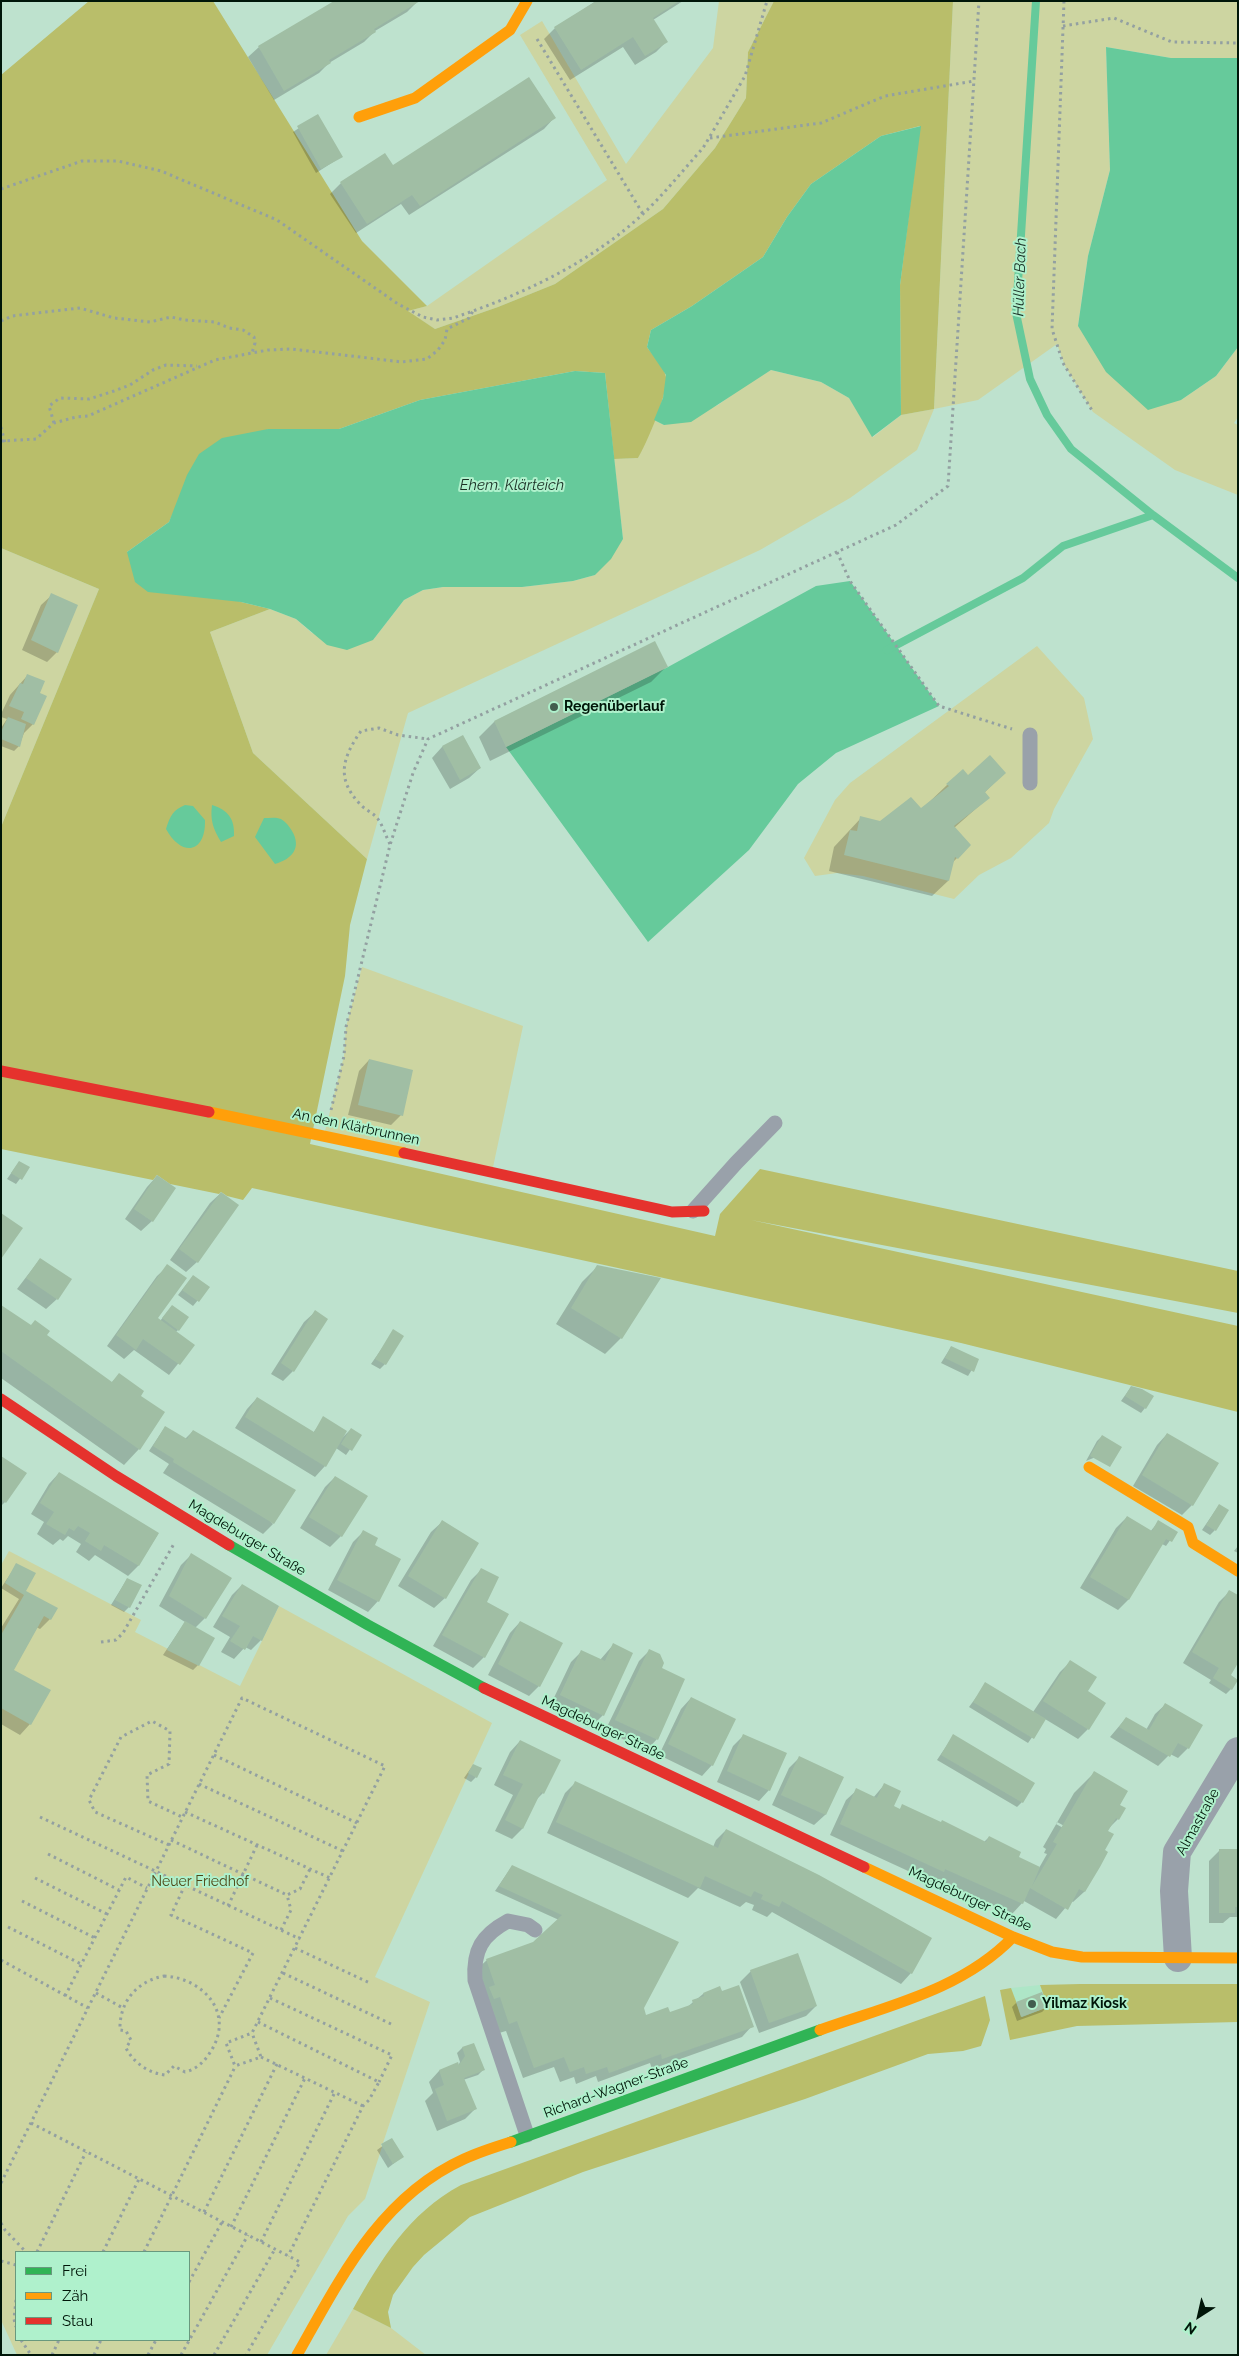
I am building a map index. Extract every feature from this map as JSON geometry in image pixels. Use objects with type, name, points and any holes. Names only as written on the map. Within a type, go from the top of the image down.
[{"type":"street","points":[[359,117],[415,98],[510,30],[527,1]]},
{"type":"street","name":"An den Klärbrunnen","points":[[1,1071],[324,1135],[672,1212],[699,1211]]},
{"type":"street","name":"Magdeburger Straße","points":[[1,1399],[62,1441],[187,1520],[368,1625],[498,1696],[1013,1937],[1052,1952],[1082,1957],[1238,1958]]},
{"type":"street","points":[[1089,1467],[1188,1527],[1193,1543],[1238,1571]]},
{"type":"street","name":"Almastraße","points":[[1178,1958],[1174,1890],[1178,1852],[1238,1751]]},
{"type":"street","name":"Richard-Wagner-Straße","points":[[297,2355],[359,2249],[382,2221],[412,2190],[439,2171],[465,2158],[944,1986],[975,1972],[994,1958],[1013,1937]]},
{"type":"lane","points":[[1030,735],[1030,782]]},
{"type":"lane","points":[[699,1211],[736,1163],[775,1124]]},
{"type":"lane","points":[[527,2136],[475,1980],[473,1961],[492,1929],[508,1920],[528,1925],[536,1930]]},
{"type":"path","points":[[1,189],[82,161],[118,161],[161,171],[277,220],[398,304],[423,317],[437,320],[453,318],[557,274],[602,247],[643,214],[703,148],[709,138],[745,76],[767,1]]},
{"type":"path","points":[[390,845],[378,819],[360,804],[345,783],[344,767],[350,747],[361,732],[379,728],[398,735],[428,739],[688,618],[896,525],[948,486],[979,1]]},
{"type":"path","points":[[1064,1],[1052,329],[1063,363],[1093,412]]},
{"type":"path","points":[[1063,26],[1114,18],[1172,42],[1238,43]]},
{"type":"path","points":[[535,30],[538,40],[643,214]]},
{"type":"path","points":[[709,138],[821,123],[885,96],[974,81]]},
{"type":"path","points":[[1,321],[12,316],[80,308],[114,318],[150,322],[171,317],[215,322],[229,328],[243,330],[254,337],[255,343],[252,353]]},
{"type":"path","points":[[1,427],[3,442],[36,439],[54,423],[88,416],[154,388],[198,366],[215,360],[252,353],[291,349],[402,362],[427,359],[438,350],[445,340],[447,329],[469,318],[474,310]]},
{"type":"path","points":[[54,423],[49,406],[60,398],[89,399],[130,385],[166,365],[198,366]]},
{"type":"path","points":[[837,552],[850,581],[939,706],[1030,735]]},
{"type":"path","points":[[324,1135],[344,1056],[346,1027],[390,845],[413,772],[428,739]]},
{"type":"path","points":[[101,1642],[116,1640],[123,1633],[187,1520]]},
{"type":"path","points":[[1,2184],[242,1698],[385,1766],[252,2033],[226,2042]]},
{"type":"path","points":[[168,1845],[95,1812],[89,1800],[121,1737],[152,1721],[170,1731],[169,1764],[147,1775],[148,1802],[182,1818]]},
{"type":"path","points":[[214,1755],[357,1823]]},
{"type":"path","points":[[199,1784],[343,1851]]},
{"type":"path","points":[[185,1812],[330,1878]]},
{"type":"path","points":[[40,1818],[300,1939]]},
{"type":"path","points":[[171,1840],[287,1895],[291,1910],[280,1930]]},
{"type":"path","points":[[228,1906],[257,1845]]},
{"type":"path","points":[[48,1854],[119,1890]]},
{"type":"path","points":[[287,1895],[300,1889],[310,1869]]},
{"type":"path","points":[[65,1996],[126,1877],[147,1888]]},
{"type":"path","points":[[35,1878],[107,1914]]},
{"type":"path","points":[[185,1885],[171,1915],[253,1953],[219,2018],[218,2038],[208,2056],[192,2070],[185,2072],[174,2066],[165,2074],[158,2074],[139,2064],[129,2054],[126,2048],[131,2040],[130,2035],[120,2030],[123,2008],[134,1991],[153,1978],[177,1977],[189,1980],[201,1988],[210,1998],[219,2018]]},
{"type":"path","points":[[22,1901],[95,1938]]},
{"type":"path","points":[[8,1927],[82,1964]]},
{"type":"path","points":[[295,1948],[370,1983]]},
{"type":"path","points":[[1,1960],[88,2008]]},
{"type":"path","points":[[282,1973],[391,2024]]},
{"type":"path","points":[[96,1993],[123,2008]]},
{"type":"path","points":[[270,1998],[392,2055],[370,2100],[363,2106],[288,2256]]},
{"type":"path","points":[[258,2022],[379,2082]]},
{"type":"path","points":[[252,2033],[261,2057]]},
{"type":"path","points":[[218,2038],[226,2042],[235,2066]]},
{"type":"path","points":[[144,2251],[235,2066],[261,2057],[363,2106]]},
{"type":"path","points":[[204,2212],[277,2064]]},
{"type":"path","points":[[231,2227],[305,2078]]},
{"type":"path","points":[[261,2242],[335,2092]]},
{"type":"path","points":[[31,2123],[300,2262],[246,2355]]},
{"type":"path","points":[[37,2251],[86,2152]]},
{"type":"path","points":[[103,2251],[139,2179]]},
{"type":"path","points":[[190,2280],[222,2222]]},
{"type":"path","points":[[1,2223],[25,2251]]},
{"type":"path","points":[[190,2339],[248,2235]]},
{"type":"path","points":[[214,2355],[275,2249]]},
{"type":"path","points":[[1,2261],[15,2265]]},
{"type":"path","points":[[15,2309],[15,2323]]},
{"type":"path","points":[[22,2341],[31,2355]]},
{"type":"path","points":[[52,2355],[59,2341]]},
{"type":"path","points":[[94,2355],[101,2341]]},
{"type":"path","points":[[148,2355],[155,2341]]},
{"type":"path","points":[[181,2355],[189,2341]]},
{"type":"shaded area","points":[[89,1],[213,1],[362,241],[427,306],[408,311],[435,329],[498,307],[555,284],[663,209],[715,148],[746,98],[748,52],[774,1],[953,1],[934,409],[901,415],[900,285],[920,126],[881,136],[811,184],[787,217],[763,257],[692,306],[651,330],[647,347],[663,370],[666,377],[666,385],[656,418],[638,458],[614,459],[605,373],[575,371],[420,400],[339,429],[268,429],[179,501],[169,522],[127,552],[241,602],[270,609],[210,632],[253,753],[367,859],[350,925],[345,976],[310,1144],[715,1236],[720,1214],[760,1169],[1238,1271],[1238,1313],[751,1220],[1238,1326],[1238,1412],[961,1343],[252,1188],[243,1200],[227,1196],[221,1192],[219,1194],[170,1184],[157,1175],[153,1180],[1,1149],[1,827],[99,589],[1,548],[1,75]]},
{"type":"shaded area","points":[[1238,1984],[1238,2022],[1077,2026],[1010,2040],[1000,1990],[1011,1988],[1022,2017],[1048,2007],[1040,1985]]},
{"type":"shaded area","points":[[1040,1985],[1048,2007],[1021,2017],[1011,1988]]},
{"type":"shaded area","points":[[985,1996],[990,2020],[981,2046],[963,2051],[928,2054],[805,2099],[583,2172],[470,2217],[424,2255],[393,2295],[388,2312],[391,2328],[353,2309],[386,2255],[411,2224],[426,2209],[461,2185]]},
{"type":"green space","points":[[719,1],[774,1],[748,52],[746,98],[715,148],[663,209],[555,284],[498,307],[435,329],[407,311],[427,306],[607,180],[520,35],[542,21],[626,164],[713,48]]},
{"type":"green space","points":[[953,1],[1238,1],[1238,58],[1171,58],[1106,47],[1110,170],[1088,256],[1078,326],[1181,400],[1216,376],[1238,347],[1238,417],[1234,423],[1238,425],[1238,495],[1175,470],[1093,412],[1065,366],[1057,344],[978,400],[934,409]]},
{"type":"green space","points":[[771,370],[821,382],[849,398],[873,437],[901,415],[934,409],[917,450],[850,498],[760,550],[408,713],[367,859],[253,753],[210,632],[270,609],[296,619],[312,633],[373,640],[404,600],[423,590],[443,587],[522,587],[573,581],[595,575],[623,539],[614,459],[638,458],[654,420],[664,425],[718,405],[744,386]]},
{"type":"green space","points":[[1,548],[99,589],[1,827]]},
{"type":"green space","points":[[1037,646],[1084,698],[1093,739],[1054,809],[1049,823],[1011,858],[979,875],[954,899],[863,876],[837,873],[815,876],[804,858],[835,800],[850,783]]},
{"type":"green space","points":[[362,967],[523,1026],[492,1172],[324,1135],[344,1056],[346,1027]]},
{"type":"green space","name":"Neuer Friedhof","points":[[9,1551],[141,1620],[135,1632],[240,1686],[279,1606],[492,1723],[375,1977],[430,2002],[383,2143],[381,2144],[382,2147],[365,2199],[348,2216],[267,2355],[17,2355],[1,2320],[1,1565]]},
{"type":"green space","points":[[353,2309],[391,2328],[426,2355],[326,2355]]},
{"type":"water","points":[[1106,47],[1171,58],[1238,58],[1238,347],[1216,376],[1181,400],[1148,410],[1106,372],[1078,326],[1088,256],[1110,170]]},
{"type":"water","points":[[921,126],[900,285],[901,415],[872,437],[849,398],[821,382],[771,370],[691,422],[664,425],[654,420],[663,398],[666,375],[647,347],[651,330],[692,306],[763,257],[787,217],[811,184],[881,136]]},
{"type":"water","name":"Ehem. Klärteich","points":[[575,371],[605,373],[623,539],[611,559],[595,575],[573,581],[522,587],[443,587],[423,590],[404,600],[373,640],[347,650],[327,645],[296,619],[270,609],[241,602],[148,592],[135,582],[127,552],[169,522],[187,475],[199,454],[222,438],[268,429],[339,429],[420,400]]},
{"type":"water","points":[[850,581],[939,706],[836,753],[798,784],[749,850],[648,942],[506,747],[668,667],[816,586]]},
{"type":"water","points":[[185,805],[193,806],[205,820],[202,839],[192,848],[186,848],[179,844],[166,829],[172,814]]},
{"type":"water","points":[[212,805],[226,813],[232,820],[234,836],[221,842],[213,824],[211,815]]},
{"type":"water","points":[[264,818],[281,819],[289,826],[295,837],[294,852],[286,859],[275,864],[255,837]]},
{"type":"building","points":[[334,1],[420,1],[374,29],[376,32],[329,60],[331,63],[284,91],[258,46]]},
{"type":"building","points":[[596,1],[679,1],[653,18],[668,42],[645,56],[633,37],[581,70],[554,27]]},
{"type":"building","points":[[529,77],[556,118],[420,206],[412,195],[367,224],[340,182],[385,153],[393,165]]},
{"type":"building","points":[[318,114],[343,157],[321,169],[297,126]]},
{"type":"building","points":[[51,593],[78,605],[58,653],[31,640]]},
{"type":"building","name":"Regenüberlauf","points":[[655,641],[668,667],[506,747],[494,721]]},
{"type":"building","points":[[27,674],[45,681],[40,693],[47,696],[34,725],[21,719],[24,712],[9,706],[20,683],[23,684]]},
{"type":"building","points":[[8,717],[26,724],[20,747],[1,739],[1,732]]},
{"type":"building","points":[[463,735],[481,768],[460,780],[442,746]]},
{"type":"building","points":[[990,755],[1006,773],[985,792],[990,798],[954,826],[971,845],[958,859],[955,857],[949,881],[844,855],[850,830],[857,831],[860,816],[880,821],[911,797],[921,808],[949,786],[946,784],[963,769],[968,775]]},
{"type":"building","points":[[369,1059],[413,1070],[403,1116],[358,1105]]},
{"type":"building","points":[[19,1161],[30,1167],[22,1180],[11,1173]]},
{"type":"building","points":[[157,1175],[176,1188],[153,1222],[134,1209]]},
{"type":"building","points":[[221,1192],[239,1205],[198,1263],[179,1249]]},
{"type":"building","points":[[1,1213],[23,1228],[1,1259]]},
{"type":"building","points":[[40,1258],[72,1279],[58,1300],[26,1278]]},
{"type":"building","points":[[167,1264],[187,1278],[158,1318],[195,1345],[180,1365],[143,1339],[136,1350],[116,1335]]},
{"type":"building","points":[[597,1265],[661,1278],[622,1339],[571,1308]]},
{"type":"building","points":[[193,1275],[210,1287],[199,1302],[182,1290]]},
{"type":"building","points":[[1,1305],[31,1325],[35,1320],[50,1331],[47,1335],[112,1382],[119,1373],[144,1391],[141,1396],[165,1412],[140,1450],[1,1351]]},
{"type":"building","points":[[172,1305],[189,1317],[179,1331],[162,1318]]},
{"type":"building","points":[[315,1310],[328,1319],[294,1372],[281,1363]]},
{"type":"building","points":[[393,1329],[404,1336],[386,1365],[375,1359]]},
{"type":"building","points":[[951,1346],[979,1359],[974,1372],[945,1358]]},
{"type":"building","points":[[1131,1386],[1142,1389],[1154,1396],[1146,1409],[1125,1396]]},
{"type":"building","points":[[257,1397],[314,1432],[323,1416],[347,1431],[326,1467],[245,1417]]},
{"type":"building","points":[[165,1426],[187,1439],[193,1430],[296,1490],[274,1524],[173,1462],[174,1459],[153,1446]]},
{"type":"building","points":[[351,1428],[362,1435],[352,1451],[341,1444]]},
{"type":"building","points":[[1167,1433],[1219,1463],[1193,1506],[1142,1475]]},
{"type":"building","points":[[1102,1435],[1122,1447],[1110,1467],[1090,1456]]},
{"type":"building","points":[[1,1456],[27,1473],[6,1503],[1,1499]]},
{"type":"building","points":[[59,1472],[159,1533],[139,1566],[104,1545],[101,1551],[85,1541],[90,1533],[78,1526],[74,1531],[69,1528],[65,1535],[46,1524],[54,1512],[40,1503]]},
{"type":"building","points":[[335,1476],[368,1496],[342,1537],[309,1517]]},
{"type":"building","points":[[1219,1504],[1229,1510],[1216,1531],[1206,1525]]},
{"type":"building","points":[[1127,1516],[1152,1531],[1158,1520],[1178,1532],[1172,1542],[1166,1539],[1129,1600],[1090,1577]]},
{"type":"building","points":[[442,1520],[479,1543],[446,1599],[408,1576]]},
{"type":"building","points":[[363,1530],[378,1538],[375,1545],[401,1559],[379,1602],[337,1580]]},
{"type":"building","points":[[191,1553],[232,1578],[206,1619],[169,1596]]},
{"type":"building","points":[[16,1563],[36,1573],[26,1591],[58,1608],[51,1620],[44,1616],[14,1670],[51,1690],[31,1725],[1,1708],[1,1635],[24,1595],[5,1583]]},
{"type":"building","points":[[481,1568],[499,1577],[487,1602],[509,1614],[485,1658],[442,1635]]},
{"type":"building","points":[[127,1578],[142,1585],[130,1608],[115,1600]]},
{"type":"building","points":[[242,1584],[279,1606],[262,1641],[253,1636],[245,1650],[230,1641],[240,1626],[222,1616]]},
{"type":"building","points":[[1229,1590],[1238,1595],[1238,1663],[1231,1675],[1238,1680],[1232,1690],[1213,1678],[1219,1668],[1192,1652]]},
{"type":"building","points":[[185,1621],[215,1638],[199,1666],[167,1650]]},
{"type":"building","points":[[520,1621],[563,1643],[540,1687],[498,1664]]},
{"type":"building","points":[[613,1643],[633,1653],[604,1716],[560,1695],[581,1650],[605,1661]]},
{"type":"building","points":[[649,1649],[660,1654],[664,1663],[662,1668],[685,1679],[658,1740],[615,1720]]},
{"type":"building","points":[[1070,1660],[1097,1677],[1088,1691],[1106,1703],[1089,1730],[1043,1701]]},
{"type":"building","points":[[985,1682],[1046,1719],[1034,1739],[973,1702]]},
{"type":"building","points":[[691,1697],[736,1719],[713,1766],[668,1744]]},
{"type":"building","points":[[1165,1703],[1203,1725],[1189,1749],[1178,1743],[1170,1757],[1119,1727],[1126,1717],[1149,1730]]},
{"type":"building","points":[[743,1734],[787,1753],[770,1791],[727,1771]]},
{"type":"building","points":[[953,1734],[1035,1783],[1023,1803],[941,1755]]},
{"type":"building","points":[[520,1740],[561,1760],[544,1794],[541,1792],[523,1829],[505,1820],[523,1784],[503,1775]]},
{"type":"building","points":[[799,1756],[844,1777],[826,1815],[781,1795]]},
{"type":"building","points":[[473,1764],[482,1768],[477,1778],[468,1773]]},
{"type":"building","points":[[1094,1771],[1128,1791],[1120,1805],[1126,1808],[1119,1820],[1116,1818],[1108,1831],[1114,1834],[1105,1850],[1108,1852],[1100,1867],[1085,1892],[1079,1889],[1068,1910],[1030,1888],[1023,1904],[945,1869],[944,1872],[840,1824],[856,1788],[877,1798],[884,1783],[901,1791],[894,1806],[900,1809],[902,1804],[941,1822],[942,1820],[986,1842],[989,1836],[1021,1852],[1019,1857],[1040,1867],[1032,1886],[1057,1844],[1053,1842]]},
{"type":"building","points":[[575,1781],[718,1848],[726,1829],[819,1875],[932,1938],[912,1974],[782,1901],[779,1907],[761,1899],[763,1895],[754,1891],[751,1897],[705,1876],[700,1888],[556,1822]]},
{"type":"building","points":[[1219,1849],[1238,1849],[1238,1907],[1235,1907],[1235,1913],[1219,1913]]},
{"type":"building","points":[[512,1865],[679,1942],[644,2008],[646,2015],[668,2007],[670,2012],[693,2004],[692,2000],[704,1996],[703,1993],[720,1986],[722,1991],[739,1985],[754,2027],[662,2059],[661,2054],[609,2073],[607,2067],[586,2074],[584,2067],[570,2072],[564,2057],[534,2068],[517,2021],[509,2024],[500,1997],[494,1999],[489,1987],[495,1985],[486,1959],[533,1942],[562,1915],[499,1886]]},
{"type":"building","points":[[798,1953],[817,2006],[769,2023],[750,1970]]},
{"type":"building","name":"Yilmaz Kiosk","points":[[1042,1992],[1048,2007],[1021,2017],[1016,2002]]},
{"type":"building","points":[[474,2043],[485,2070],[464,2078],[477,2109],[447,2121],[435,2089],[444,2085],[439,2070],[458,2062],[459,2065],[465,2056],[462,2047]]},
{"type":"building","points":[[392,2138],[404,2157],[393,2164],[381,2144]]},
{"type":"waterway","name":"Hüller Bach","points":[[1036,1],[1016,313],[1030,379],[1047,415],[1071,449],[1153,515],[1238,578]]},
{"type":"waterway","points":[[887,650],[1023,578],[1063,546],[1153,515]]},
{"type":"traffic: fast","points":[[229,1545],[368,1625],[484,1688]]},
{"type":"traffic: fast","points":[[511,2142],[820,2030]]},
{"type":"traffic: slow","points":[[359,117],[415,98],[510,30],[527,1]]},
{"type":"traffic: slow","points":[[209,1112],[404,1153]]},
{"type":"traffic: slow","points":[[1089,1467],[1188,1527],[1193,1543],[1238,1571]]},
{"type":"traffic: slow","points":[[864,1867],[1013,1937],[1052,1952],[1082,1957],[1238,1958]]},
{"type":"traffic: slow","points":[[820,2030],[897,2004],[947,1983],[971,1971],[1013,1937]]},
{"type":"traffic: slow","points":[[297,2355],[329,2298],[365,2243],[409,2195],[434,2175],[464,2159],[511,2142]]},
{"type":"traffic: jam","points":[[1,1071],[209,1112]]},
{"type":"traffic: jam","points":[[404,1153],[672,1212],[704,1211]]},
{"type":"traffic: jam","points":[[1,1399],[116,1476],[229,1545]]},
{"type":"traffic: jam","points":[[484,1688],[864,1867]]},
{"type":"place","name":"Regenüberlauf","points":[[554,707]]},
{"type":"place","name":"Yilmaz Kiosk","points":[[1032,2004]]}]
